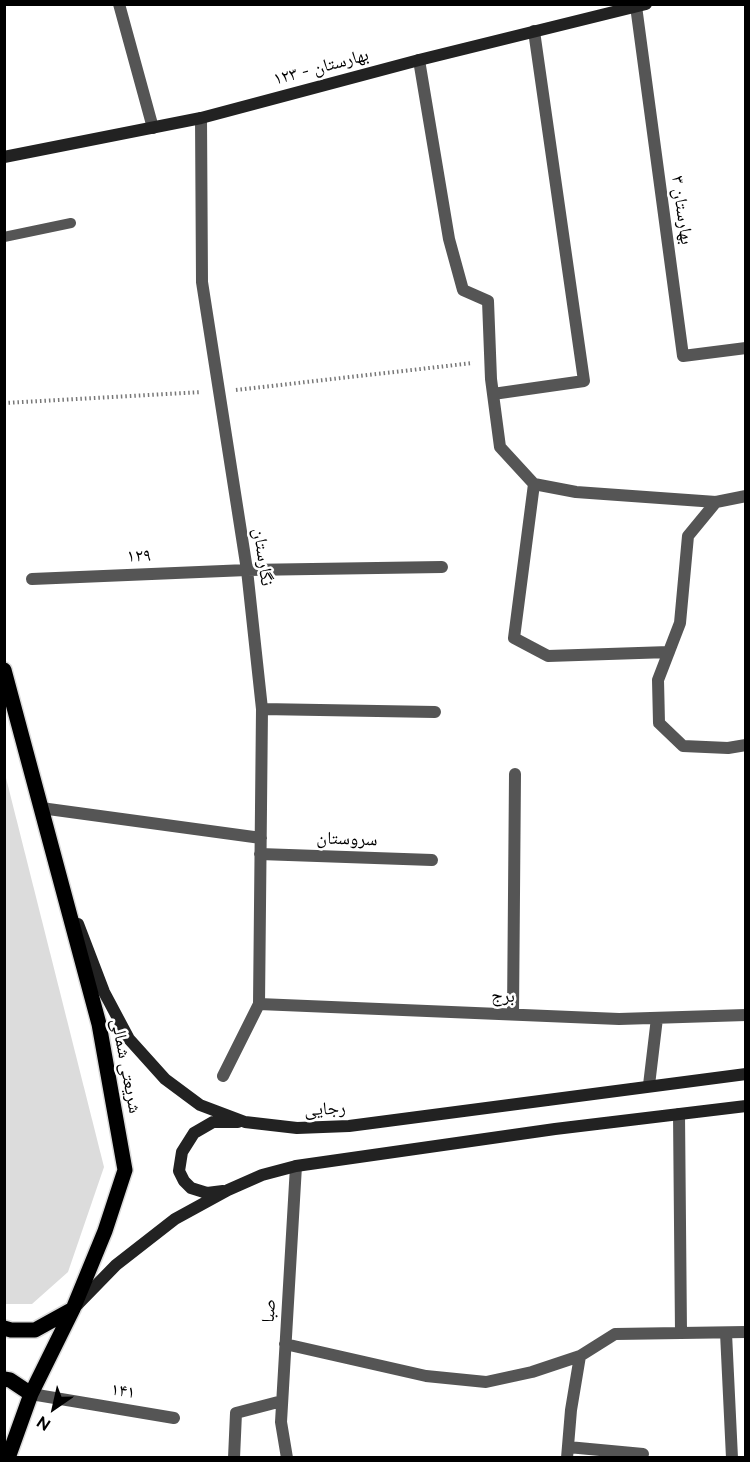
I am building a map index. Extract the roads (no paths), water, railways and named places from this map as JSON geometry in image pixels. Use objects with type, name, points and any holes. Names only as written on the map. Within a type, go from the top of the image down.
[{"type":"main road","name":"بهارستان - ۱۲۳","points":[[4,157],[201,118],[419,60],[641,5]]},
{"type":"main road","name":"شریعتی شمالی","points":[[4,670],[99,1024],[125,1170],[105,1231],[73,1309],[31,1394],[8,1458]]},
{"type":"main road","name":"رجایی","points":[[54,858],[104,992],[129,1039],[165,1079],[200,1105],[245,1122],[297,1128],[349,1126],[746,1074]]},
{"type":"main road","points":[[4,1328],[35,1330],[73,1309],[116,1265],[175,1219],[228,1190],[262,1175],[296,1166],[746,1106]]},
{"type":"main road","points":[[228,1190],[207,1193],[191,1188],[179,1171],[183,1152],[194,1133],[213,1122],[245,1122]]},
{"type":"main road","points":[[4,1379],[10,1380],[31,1394]]},
{"type":"street","points":[[119,4],[153,128]]},
{"type":"street","name":"بهارستان ۳","points":[[641,5],[683,356],[746,348]]},
{"type":"street","points":[[493,394],[584,381],[534,31]]},
{"type":"street","points":[[419,60],[449,239],[463,290],[488,301],[490,361],[500,447],[534,484],[576,492],[716,502],[746,496]]},
{"type":"street","name":"نگارستان","points":[[201,118],[202,282],[247,570],[262,709],[259,1004]]},
{"type":"street","points":[[534,484],[514,638],[548,657],[669,652]]},
{"type":"street","points":[[716,502],[688,536],[680,623],[658,680],[659,723],[683,746],[728,748],[746,745]]},
{"type":"street","name":"۱۲۹","points":[[32,579],[247,570],[442,567]]},
{"type":"street","points":[[262,709],[435,712]]},
{"type":"street","points":[[513,1014],[516,774]]},
{"type":"street","points":[[41,808],[261,838]]},
{"type":"street","name":"سروستان","points":[[260,854],[432,860]]},
{"type":"street","points":[[223,1077],[259,1004]]},
{"type":"street","name":"برج","points":[[259,1004],[620,1019],[746,1015]]},
{"type":"street","points":[[649,1085],[657,1018]]},
{"type":"street","points":[[679,1114],[681,1333]]},
{"type":"street","name":"صبا","points":[[287,1458],[281,1422],[296,1166]]},
{"type":"street","points":[[285,1344],[426,1376],[486,1382],[532,1372],[580,1356],[615,1334],[746,1332]]},
{"type":"street","points":[[726,1333],[732,1458]]},
{"type":"street","points":[[580,1356],[571,1410],[568,1452],[643,1454]]},
{"type":"street","name":"۱۴۱","points":[[31,1394],[174,1418]]},
{"type":"street","points":[[234,1458],[236,1413],[282,1401]]},
{"type":"lane","points":[[4,237],[71,223]]}]
